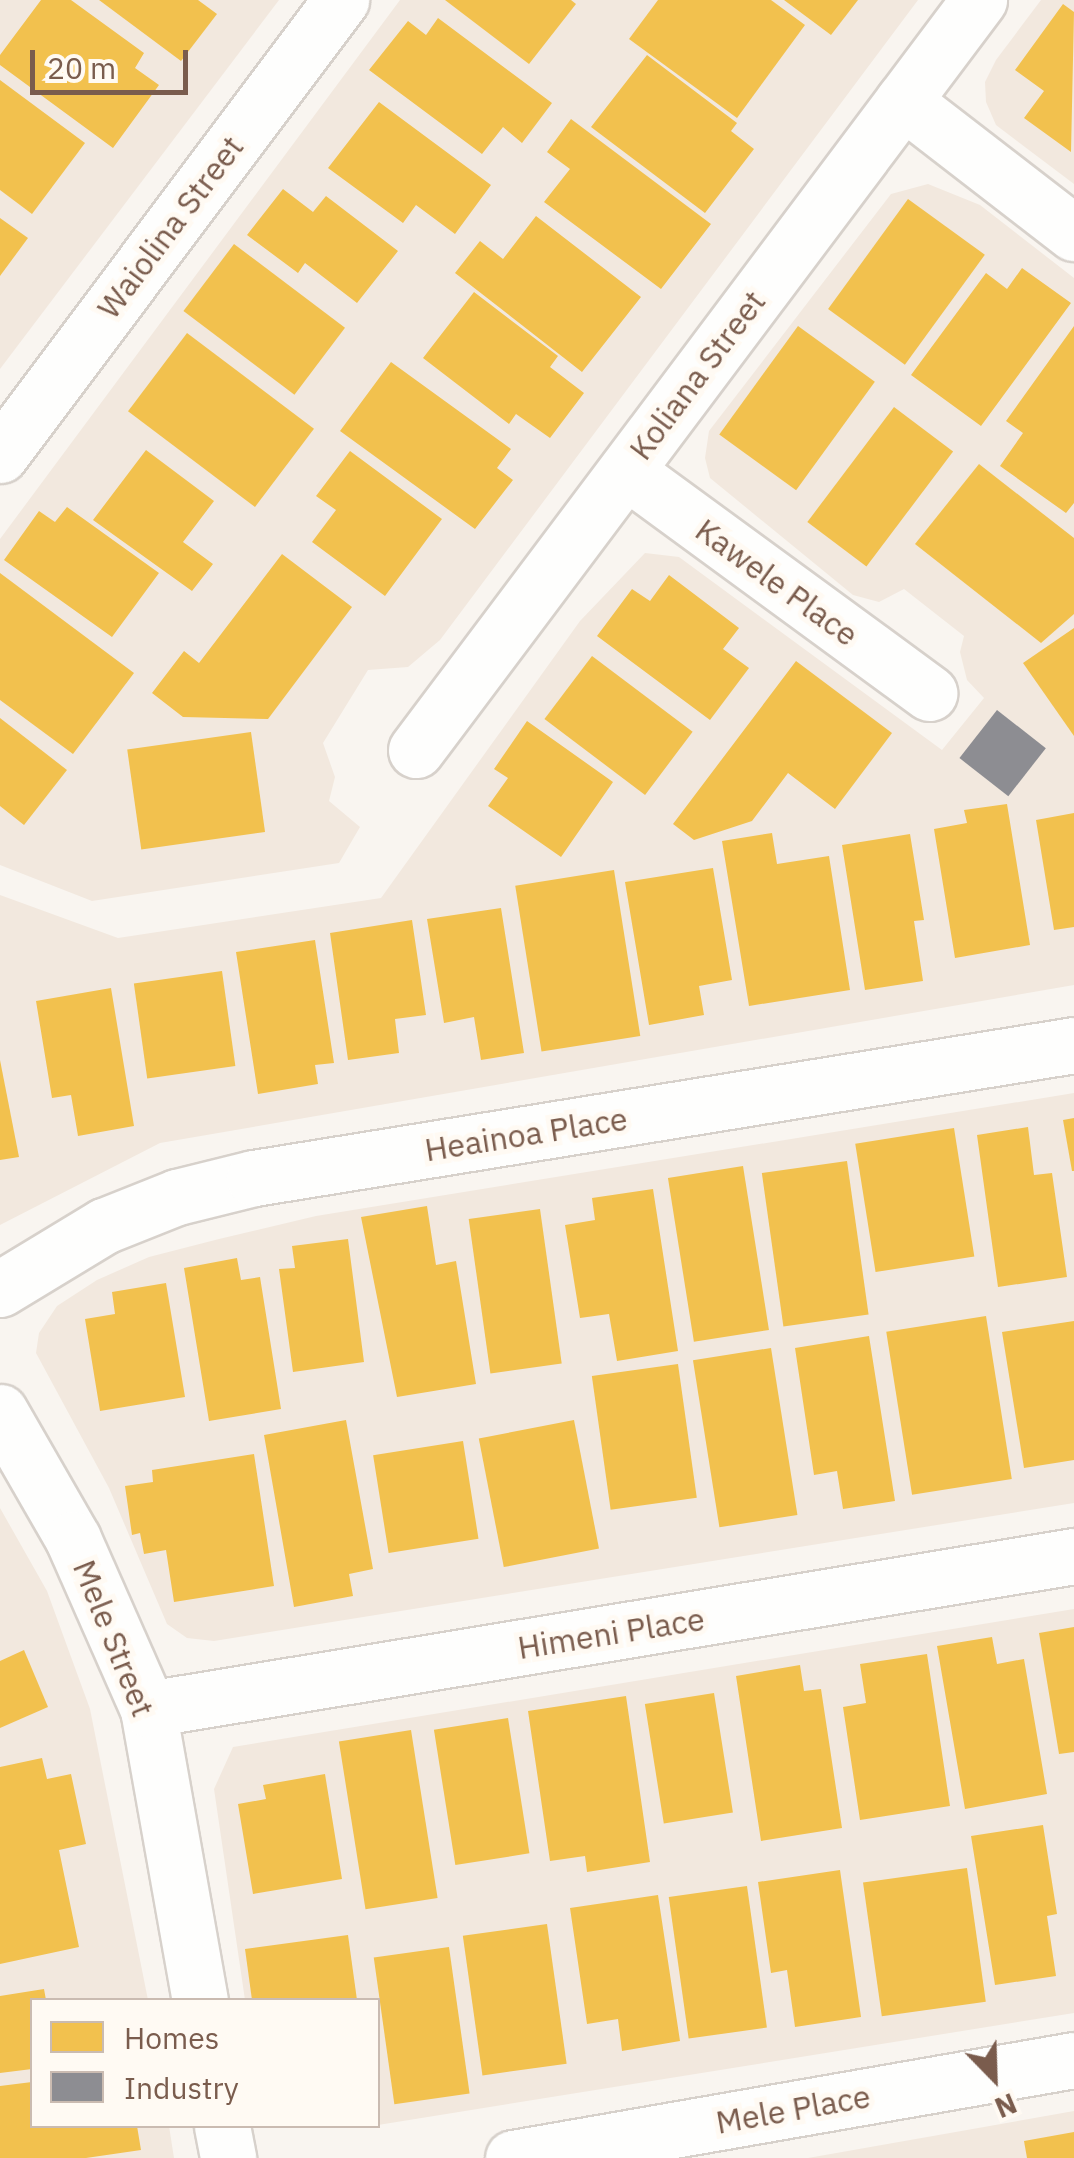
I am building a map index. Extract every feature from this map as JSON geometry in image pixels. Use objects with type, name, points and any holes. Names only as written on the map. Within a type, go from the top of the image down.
[{"type":"street","name":"Waiolina Street","points":[[0,455],[341,0]]},
{"type":"street","name":"Koliana Street","points":[[416,750],[979,0]]},
{"type":"street","points":[[903,101],[1074,233]]},
{"type":"street","name":"Kawele Place","points":[[626,471],[929,693]]},
{"type":"street","name":"Heainoa Place","points":[[0,1289],[104,1226],[177,1197],[254,1178],[1074,1046]]},
{"type":"street","name":"Mele Street","points":[[0,1412],[73,1539],[148,1709],[200,1998]]},
{"type":"street","name":"Himeni Place","points":[[148,1709],[1074,1556]]},
{"type":"street","name":"Mele Place","points":[[513,2158],[1074,2060]]},
{"type":"street","points":[[222,2128],[228,2158]]},
{"type":"shaded area","points":[[0,0],[279,0],[0,369]]},
{"type":"shaded area","points":[[400,0],[918,0],[440,640],[408,667],[368,670],[323,743],[335,777],[329,801],[360,827],[339,863],[92,901],[0,865],[0,539]]},
{"type":"shaded area","points":[[1041,0],[1074,0],[1074,184],[996,125],[986,102],[985,82],[996,60]]},
{"type":"shaded area","points":[[928,184],[980,205],[1074,278],[1074,985],[160,1143],[0,1225],[0,895],[118,938],[381,898],[580,621],[645,553],[679,557],[942,750],[984,698],[967,680],[960,652],[964,636],[904,589],[879,602],[853,595],[710,478],[705,458],[709,431],[891,194]]},
{"type":"shaded area","points":[[1074,1093],[1074,1503],[214,1641],[187,1638],[167,1624],[109,1488],[36,1353],[39,1333],[57,1306],[97,1280],[149,1257],[219,1239],[316,1216]]},
{"type":"shaded area","points":[[0,1508],[47,1591],[90,1709],[148,1998],[30,1998],[30,2128],[169,2128],[174,2158],[0,2158]]},
{"type":"shaded area","points":[[1074,1609],[1074,2013],[380,2125],[380,1998],[245,1998],[214,1789],[233,1747]]},
{"type":"shaded area","points":[[1074,2111],[1074,2158],[808,2158]]},
{"type":"building: Homes","points":[[41,0],[71,0],[144,53],[135,68],[159,85],[113,148],[0,65],[0,55]]},
{"type":"building: Homes","points":[[99,0],[198,0],[217,14],[181,61]]},
{"type":"building: Homes","points":[[445,0],[571,0],[576,4],[529,64]]},
{"type":"building: Homes","points":[[658,0],[771,0],[805,25],[737,118],[629,39]]},
{"type":"building: Homes","points":[[784,0],[858,0],[831,35]]},
{"type":"building: Homes","points":[[1063,4],[1074,12],[1071,152],[1024,118],[1044,91],[1015,70]]},
{"type":"building: Homes","points":[[438,18],[552,103],[522,143],[503,127],[482,154],[369,70],[408,21],[426,35]]},
{"type":"building: Homes","points":[[647,55],[737,123],[731,131],[754,149],[705,213],[591,127]]},
{"type":"building: Homes","points":[[0,80],[85,143],[32,214],[0,190]]},
{"type":"building: Homes","points":[[379,102],[491,185],[455,234],[416,205],[403,223],[328,168]]},
{"type":"building: Homes","points":[[571,119],[711,224],[661,289],[544,202],[570,169],[547,152]]},
{"type":"building: Homes","points":[[283,189],[313,212],[326,196],[398,251],[357,303],[305,263],[298,273],[247,235]]},
{"type":"building: Homes","points":[[908,199],[985,255],[905,365],[828,309]]},
{"type":"building: Homes","points":[[536,216],[641,297],[582,372],[455,273],[480,241],[503,259]]},
{"type":"building: Homes","points":[[0,218],[28,238],[0,276]]},
{"type":"building: Homes","points":[[234,244],[345,328],[294,395],[183,311]]},
{"type":"building: Homes","points":[[1022,268],[1071,303],[981,426],[911,375],[986,273],[1007,289]]},
{"type":"building: Homes","points":[[474,292],[558,356],[550,367],[584,393],[550,438],[516,414],[509,424],[423,358]]},
{"type":"building: Homes","points":[[798,326],[875,382],[796,490],[719,434]]},
{"type":"building: Homes","points":[[1074,326],[1074,503],[1066,513],[1000,466],[1023,433],[1006,421]]},
{"type":"building: Homes","points":[[187,333],[314,429],[255,507],[128,411]]},
{"type":"building: Homes","points":[[391,362],[511,449],[497,468],[513,480],[475,529],[340,431]]},
{"type":"building: Homes","points":[[894,407],[953,452],[866,567],[807,522]]},
{"type":"building: Homes","points":[[146,450],[214,501],[183,542],[213,564],[192,591],[93,520]]},
{"type":"building: Homes","points":[[350,451],[442,519],[385,596],[312,542],[336,510],[316,496]]},
{"type":"building: Homes","points":[[979,464],[1074,538],[1074,614],[1041,643],[915,544]]},
{"type":"building: Homes","points":[[67,507],[159,573],[112,637],[4,560],[39,511],[55,522]]},
{"type":"building: Homes","points":[[282,554],[352,607],[268,719],[183,717],[152,693],[184,651],[199,663]]},
{"type":"building: Homes","points":[[0,573],[134,673],[73,754],[0,700]]},
{"type":"building: Homes","points":[[669,575],[739,628],[723,649],[749,668],[710,720],[597,636],[632,589],[650,601]]},
{"type":"building: Homes","points":[[1074,628],[1074,736],[1023,663]]},
{"type":"building: Homes","points":[[592,656],[693,732],[645,795],[544,719]]},
{"type":"building: Homes","points":[[796,661],[892,733],[835,809],[788,773],[752,821],[694,840],[673,824]]},
{"type":"building: Homes","points":[[0,718],[67,770],[24,825],[0,806]]},
{"type":"building: Homes","points":[[527,721],[613,782],[561,857],[488,806],[508,778],[494,769]]},
{"type":"building: Homes","points":[[251,732],[265,832],[141,849],[127,749]]},
{"type":"building: Homes","points":[[1007,804],[1030,945],[955,958],[934,829],[967,823],[964,810]]},
{"type":"building: Homes","points":[[1074,813],[1074,927],[1054,930],[1036,820]]},
{"type":"building: Homes","points":[[772,833],[777,864],[829,856],[850,990],[749,1006],[722,841]]},
{"type":"building: Homes","points":[[910,834],[924,920],[914,921],[923,981],[865,990],[842,845]]},
{"type":"building: Homes","points":[[713,868],[732,980],[699,986],[704,1015],[649,1025],[625,882]]},
{"type":"building: Homes","points":[[614,870],[640,1036],[542,1052],[515,886]]},
{"type":"building: Homes","points":[[501,908],[524,1053],[481,1060],[474,1017],[444,1023],[427,919]]},
{"type":"building: Homes","points":[[412,920],[426,1015],[395,1019],[399,1053],[348,1060],[330,933]]},
{"type":"building: Homes","points":[[315,940],[334,1063],[315,1065],[318,1084],[258,1094],[236,952]]},
{"type":"building: Homes","points":[[222,971],[235,1066],[147,1078],[134,983]]},
{"type":"building: Homes","points":[[111,988],[134,1126],[78,1136],[71,1095],[52,1098],[36,1001]]},
{"type":"building: Homes","points":[[0,1060],[19,1157],[0,1160]]},
{"type":"building: Homes","points":[[1074,1118],[1074,1171],[1072,1171],[1063,1120]]},
{"type":"building: Homes","points":[[1028,1127],[1034,1175],[1052,1173],[1067,1277],[998,1287],[977,1135]]},
{"type":"building: Homes","points":[[954,1128],[974,1256],[876,1272],[855,1144]]},
{"type":"building: Homes","points":[[847,1161],[869,1314],[783,1326],[762,1173]]},
{"type":"building: Homes","points":[[743,1166],[769,1330],[694,1342],[668,1178]]},
{"type":"building: Homes","points":[[653,1189],[678,1351],[617,1361],[609,1314],[580,1318],[565,1225],[595,1220],[592,1198]]},
{"type":"building: Homes","points":[[427,1206],[436,1265],[456,1261],[476,1384],[397,1397],[361,1217]]},
{"type":"building: Homes","points":[[540,1209],[562,1363],[490,1374],[469,1219]]},
{"type":"building: Homes","points":[[348,1239],[364,1362],[293,1372],[279,1269],[295,1268],[292,1246]]},
{"type":"building: Homes","points":[[237,1258],[241,1280],[260,1277],[281,1409],[209,1421],[184,1268]]},
{"type":"building: Homes","points":[[166,1283],[185,1397],[100,1411],[85,1319],[115,1314],[112,1292]]},
{"type":"building: Homes","points":[[986,1316],[1012,1479],[912,1495],[886,1332]]},
{"type":"building: Homes","points":[[1074,1321],[1074,1460],[1024,1468],[1002,1332]]},
{"type":"building: Homes","points":[[869,1336],[895,1501],[843,1509],[837,1471],[814,1475],[795,1348]]},
{"type":"building: Homes","points":[[771,1348],[797,1515],[719,1527],[693,1360]]},
{"type":"building: Homes","points":[[678,1364],[697,1498],[611,1510],[592,1376]]},
{"type":"building: Homes","points":[[346,1420],[373,1569],[349,1574],[353,1596],[294,1607],[264,1435]]},
{"type":"building: Homes","points":[[574,1420],[599,1549],[504,1567],[479,1439]]},
{"type":"building: Homes","points":[[463,1441],[478,1539],[389,1553],[373,1455]]},
{"type":"building: Homes","points":[[254,1454],[274,1586],[174,1602],[166,1550],[144,1554],[140,1533],[132,1535],[125,1486],[153,1482],[152,1470]]},
{"type":"building: Homes","points":[[1074,1627],[1074,1752],[1059,1754],[1039,1633]]},
{"type":"building: Homes","points":[[992,1637],[997,1664],[1024,1659],[1047,1794],[965,1809],[937,1646]]},
{"type":"building: Homes","points":[[24,1650],[48,1707],[0,1728],[0,1661]]},
{"type":"building: Homes","points":[[927,1654],[950,1806],[860,1820],[843,1707],[866,1703],[860,1664]]},
{"type":"building: Homes","points":[[800,1665],[804,1691],[821,1689],[842,1828],[761,1841],[736,1676]]},
{"type":"building: Homes","points":[[714,1693],[733,1813],[664,1823],[645,1704]]},
{"type":"building: Homes","points":[[626,1696],[650,1862],[587,1872],[585,1856],[550,1861],[528,1711]]},
{"type":"building: Homes","points":[[508,1718],[529,1853],[455,1865],[434,1730]]},
{"type":"building: Homes","points":[[411,1730],[438,1898],[365,1909],[339,1741]]},
{"type":"building: Homes","points":[[42,1758],[47,1779],[71,1774],[86,1844],[59,1850],[79,1947],[0,1964],[0,1767]]},
{"type":"building: Homes","points":[[325,1774],[342,1879],[253,1894],[238,1804],[266,1799],[263,1785]]},
{"type":"building: Homes","points":[[1043,1825],[1057,1914],[1047,1916],[1056,1976],[995,1985],[971,1836]]},
{"type":"building: Homes","points":[[967,1868],[986,2002],[882,2016],[863,1883]]},
{"type":"building: Homes","points":[[840,1870],[861,2017],[795,2027],[787,1970],[771,1973],[758,1882]]},
{"type":"building: Homes","points":[[747,1886],[767,2028],[689,2039],[669,1897]]},
{"type":"building: Homes","points":[[658,1895],[680,2041],[622,2051],[618,2019],[587,2024],[570,1908]]},
{"type":"building: Homes","points":[[547,1924],[567,2064],[482,2075],[463,1936]]},
{"type":"building: Homes","points":[[348,1935],[357,1998],[252,1998],[245,1949]]},
{"type":"building: Homes","points":[[449,1947],[470,2094],[394,2104],[374,1958]]},
{"type":"building: Homes","points":[[44,1989],[46,1998],[30,1998],[30,2069],[0,2073],[0,1996]]},
{"type":"building: Homes","points":[[30,2082],[30,2128],[137,2128],[141,2150],[86,2158],[0,2158],[0,2086]]},
{"type":"building: Homes","points":[[1074,2132],[1074,2158],[1027,2158],[1024,2141]]},
{"type":"building: Industry","points":[[997,710],[1046,748],[1008,796],[959,758]]}]
